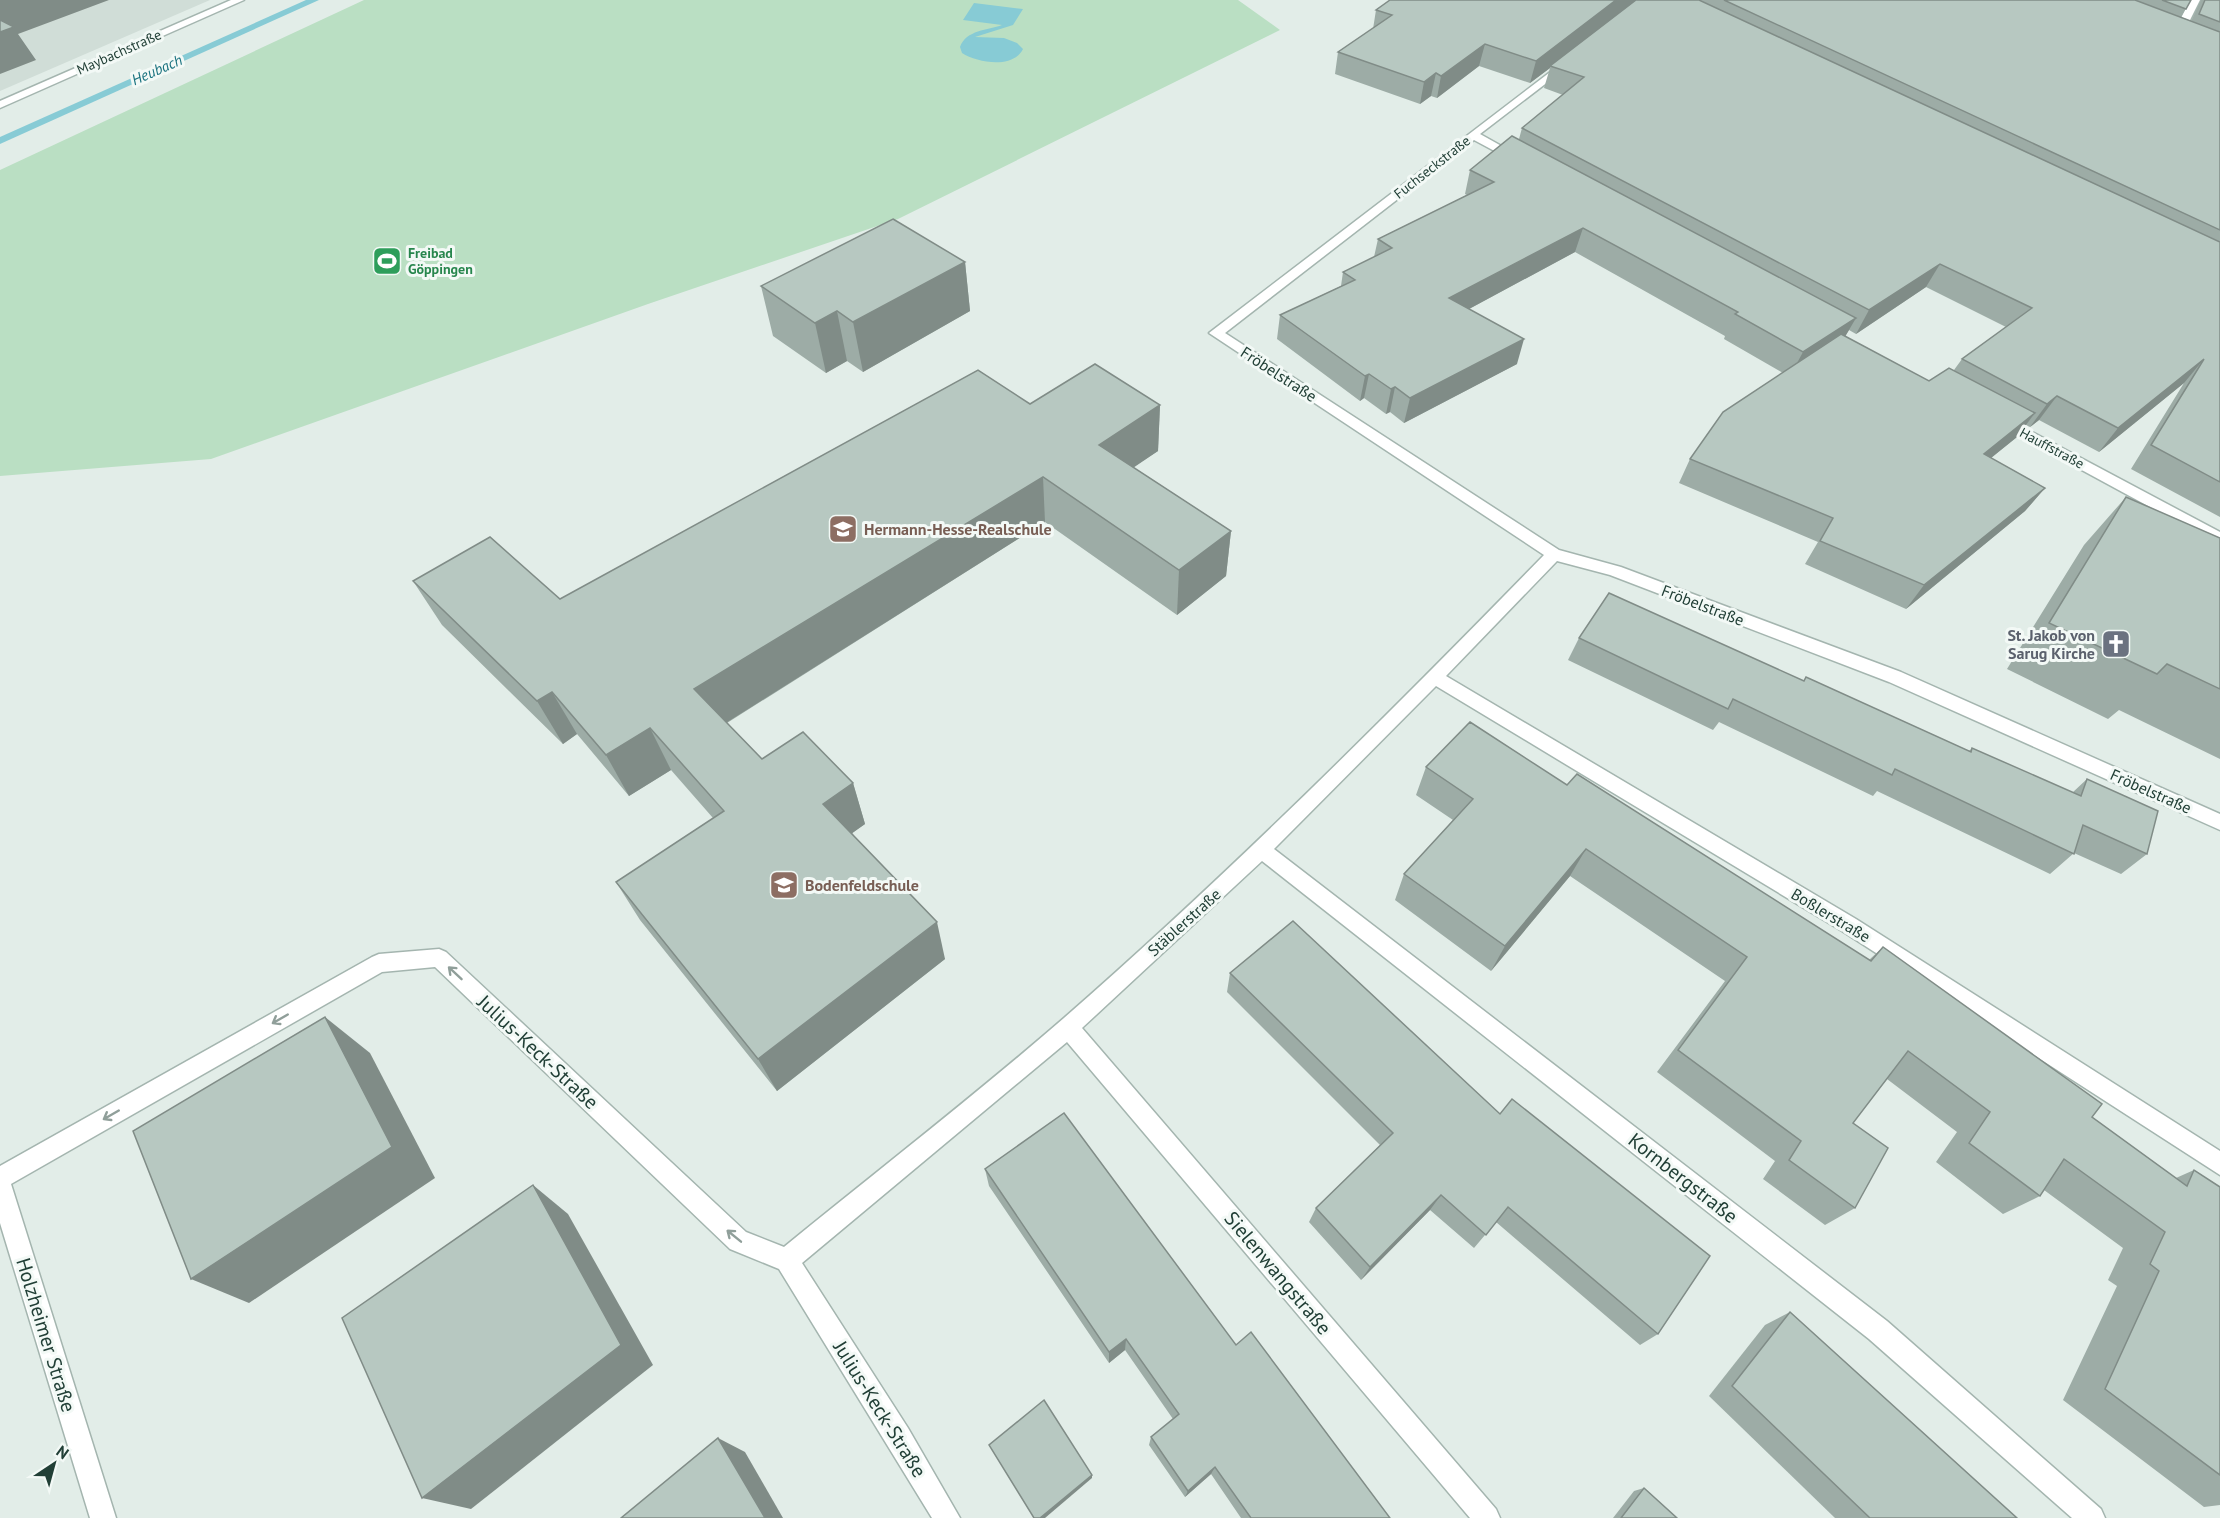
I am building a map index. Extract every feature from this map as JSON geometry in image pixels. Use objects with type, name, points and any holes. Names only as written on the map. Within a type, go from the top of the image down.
[{"type":"street","name":"Maybachstraße","points":[[0,105],[239,0]]},
{"type":"street","points":[[2176,38],[2195,0]]},
{"type":"street","points":[[2165,34],[2187,43]]},
{"type":"street","name":"Fuchseckstraße","points":[[1216,333],[1572,59]]},
{"type":"street","points":[[1473,135],[1532,167]]},
{"type":"street","name":"Fröbelstraße","points":[[1216,333],[1554,554],[1615,571],[1895,677],[2220,822]]},
{"type":"street","name":"Hauffstraße","points":[[1984,411],[2220,539]]},
{"type":"street","name":"Stäblerstraße","points":[[787,1260],[1068,1027],[1262,850],[1436,678],[1554,554]]},
{"type":"street","name":"Boßlerstraße","points":[[1436,678],[1849,925],[2220,1164]]},
{"type":"street","name":"Kornbergstraße","points":[[1262,850],[1878,1330],[2092,1518]]},
{"type":"street","name":"Julius-Keck-Straße","points":[[0,1178],[379,963],[439,958],[738,1241],[787,1260],[899,1437],[947,1518]]},
{"type":"street","name":"Sielenwangstraße","points":[[1068,1027],[1487,1518]]},
{"type":"street","name":"Holzheimer Straße","points":[[0,1186],[103,1518]]},
{"type":"shaded area","points":[[0,0],[210,0],[0,91]]},
{"type":"green space","name":"Freibad Göppingen","points":[[364,0],[1238,0],[1280,30],[898,219],[648,304],[211,459],[0,476],[0,170]]},
{"type":"water","points":[[974,3],[1023,9],[1013,25],[975,37],[1004,38],[1017,43],[1023,49],[1018,55],[1004,62],[995,62],[969,57],[962,53],[960,47],[967,37],[978,31],[1002,25],[963,20]]},
{"type":"building","points":[[1390,0],[1616,0],[1536,61],[1485,44],[1441,76],[1436,73],[1424,82],[1338,52],[1392,15],[1376,10]]},
{"type":"building","points":[[1636,0],[1699,0],[2220,242],[2220,482],[2151,445],[2204,359],[2118,428],[2057,396],[2047,404],[1962,359],[2032,308],[1940,264],[1869,310],[1522,128],[1584,77],[1550,66]]},
{"type":"building","points":[[1724,0],[2135,0],[2220,32],[2220,230]]},
{"type":"building","points":[[2162,0],[2191,0],[2186,9]]},
{"type":"building","points":[[2205,0],[2220,0],[2220,22],[2199,14]]},
{"type":"building","points":[[0,20],[14,27],[0,32]]},
{"type":"building","points":[[1512,136],[1856,318],[1803,352],[1735,314],[1738,312],[1583,228],[1449,298],[1524,339],[1410,398],[1395,387],[1391,389],[1369,374],[1365,376],[1280,315],[1355,280],[1343,272],[1392,248],[1378,239],[1494,182],[1470,170]]},
{"type":"building","points":[[893,219],[965,262],[853,322],[837,311],[815,323],[761,286]]},
{"type":"building","points":[[1841,334],[1929,381],[1949,368],[2035,413],[1984,454],[2045,488],[1924,585],[1820,541],[1833,518],[1690,459],[1723,412]]},
{"type":"building","points":[[1095,364],[1160,405],[1099,445],[1231,531],[1179,570],[1043,477],[694,689],[762,759],[803,732],[853,783],[823,804],[937,922],[758,1059],[616,882],[724,811],[650,728],[606,755],[552,692],[537,701],[413,581],[490,537],[560,599],[978,370],[1030,404]]},
{"type":"building","points":[[2126,497],[2220,538],[2220,689],[2167,664],[2157,674],[2049,623]]},
{"type":"building","points":[[1609,593],[1804,681],[1806,677],[1971,752],[1972,748],[2081,796],[2087,779],[2158,811],[2147,854],[2083,825],[2074,854],[1895,769],[1892,775],[1733,699],[1728,709],[1579,638]]},
{"type":"building","points":[[1470,722],[1567,785],[1577,774],[1871,961],[1883,947],[2102,1104],[2092,1117],[2187,1186],[2194,1170],[2220,1187],[2220,1475],[2105,1389],[2159,1271],[2150,1264],[2165,1232],[2064,1159],[2040,1196],[1969,1143],[1990,1112],[1908,1051],[1853,1123],[1888,1148],[1855,1208],[1789,1160],[1801,1141],[1678,1050],[1747,957],[1586,849],[1505,946],[1404,874],[1473,799],[1426,767]]},
{"type":"building","points":[[1293,921],[1500,1114],[1512,1099],[1710,1256],[1658,1334],[1508,1207],[1486,1235],[1441,1195],[1370,1267],[1316,1208],[1393,1133],[1230,973]]},
{"type":"building","points":[[325,1017],[392,1147],[191,1279],[133,1131]]},
{"type":"building","points":[[1064,1113],[1236,1345],[1251,1332],[1390,1518],[1251,1518],[1215,1467],[1188,1491],[1151,1437],[1179,1414],[1126,1339],[1109,1352],[985,1169]]},
{"type":"building","points":[[533,1185],[621,1345],[422,1498],[342,1318]]},
{"type":"building","points":[[1790,1312],[2017,1518],[1870,1518],[1732,1386]]},
{"type":"building","points":[[1044,1400],[1092,1475],[1040,1518],[1034,1518],[989,1445]]},
{"type":"building","points":[[718,1438],[765,1518],[621,1518]]},
{"type":"building","points":[[1644,1488],[1677,1518],[1621,1518]]},
{"type":"waterway","name":"Heubach","points":[[0,141],[314,0]]},
{"type":"place","name":"Freibad Göppingen","points":[[387,261]]},
{"type":"place","name":"Hermann-Hesse-Realschule","points":[[843,529]]},
{"type":"place","name":"St. Jakob von Sarug Kirche","points":[[2116,644]]},
{"type":"place","name":"Bodenfeldschule","points":[[784,885]]}]
